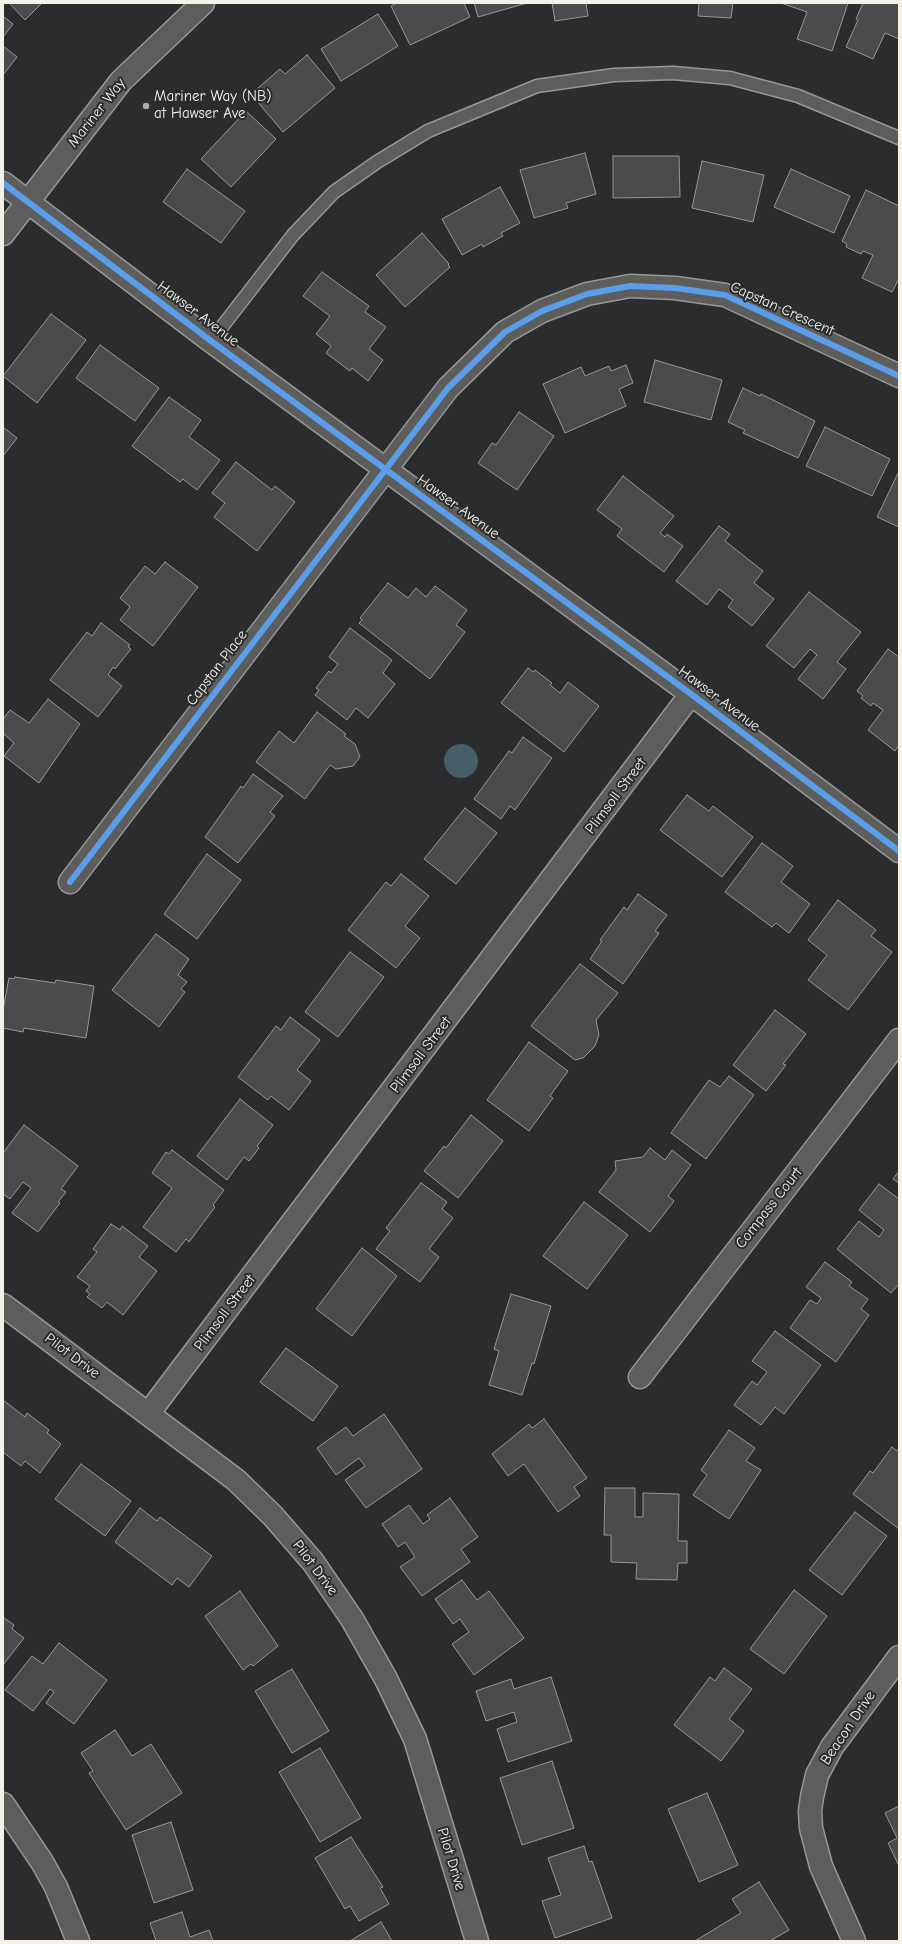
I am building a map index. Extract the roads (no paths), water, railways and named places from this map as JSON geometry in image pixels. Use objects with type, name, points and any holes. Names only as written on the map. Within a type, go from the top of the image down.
[{"type":"street","name":"Mariner Way","points":[[3,234],[121,81],[203,3]]},
{"type":"street","name":"Hawser Avenue","points":[[3,183],[211,341],[692,694],[899,851]]},
{"type":"street","name":"Capstan Crescent","points":[[384,469],[448,388],[505,332],[542,310],[587,294],[630,286],[675,288],[725,296],[899,376]]},
{"type":"street","name":"Capstan Place","points":[[70,882],[384,469]]},
{"type":"street","name":"Plimsoll Street","points":[[148,1414],[692,694]]},
{"type":"street","name":"Compass Court","points":[[640,1377],[899,1040]]},
{"type":"street","name":"Pilot Drive","points":[[3,1305],[236,1480],[273,1516],[313,1562],[352,1618],[386,1679],[415,1739],[477,1941]]},
{"type":"street","name":"Beacon Drive","points":[[854,1941],[821,1866],[811,1828],[810,1811],[812,1797],[817,1775],[832,1747],[899,1657]]},
{"type":"street","points":[[6,1813],[56,1887],[78,1941]]},
{"type":"lane","points":[[211,341],[293,235],[334,192],[377,162],[428,131],[537,86],[614,75],[673,73],[730,78],[798,96],[899,138]]},
{"type":"water","points":[[461,744],[473,749],[478,761],[473,773],[461,778],[449,773],[444,761],[449,749]]},
{"type":"place","name":"Mariner Way (NB) at Hawser Ave","points":[[146,106]]}]
